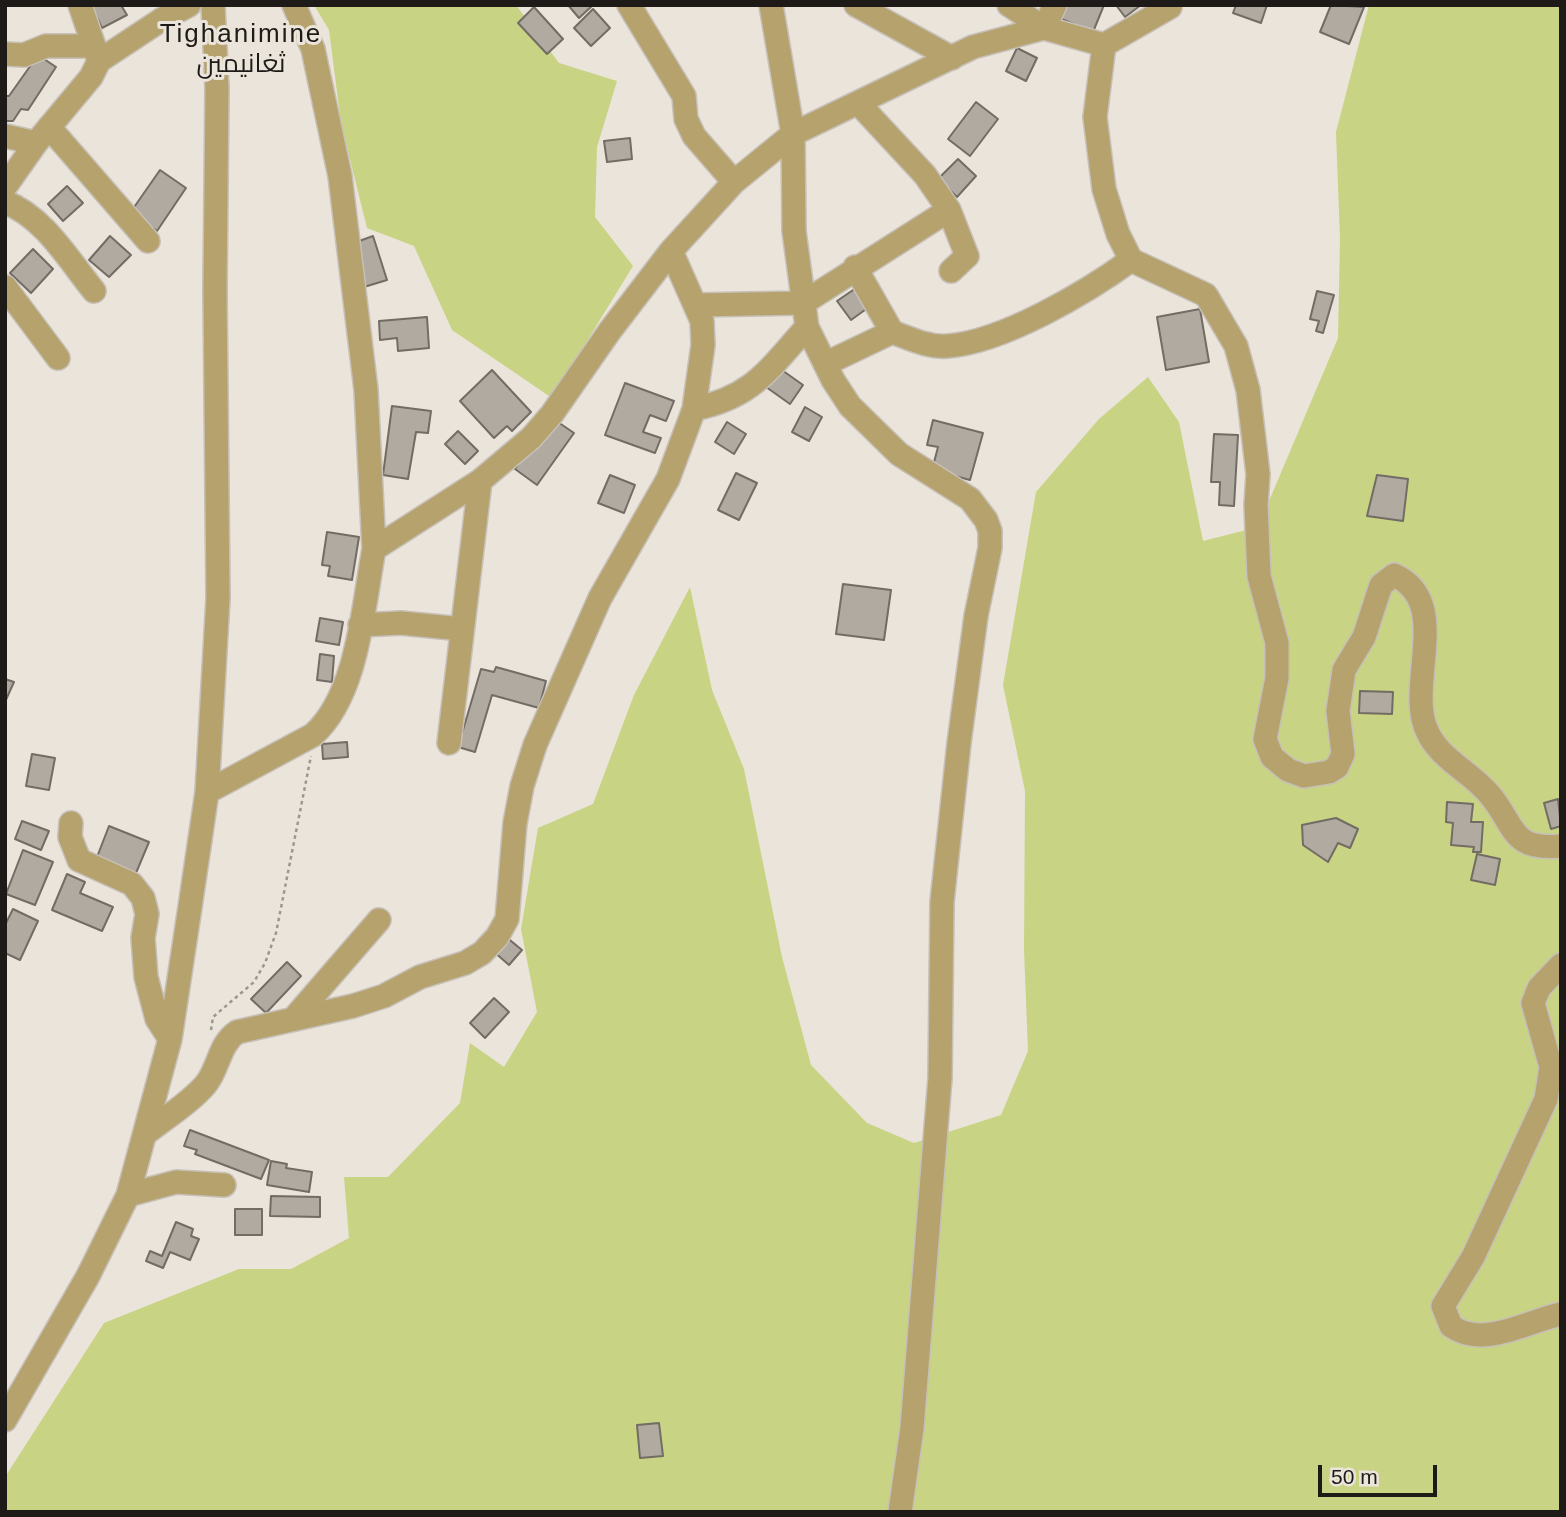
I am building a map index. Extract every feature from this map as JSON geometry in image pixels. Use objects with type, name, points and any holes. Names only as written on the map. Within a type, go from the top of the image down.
[{"type":"street","points":[[5,187],[91,77],[96,54],[80,5]]},
{"type":"street","points":[[5,54],[24,55],[46,46],[96,54],[189,5]]},
{"type":"street","points":[[5,1420],[88,1276],[128,1195],[170,1040],[206,792],[218,598],[215,290],[217,88],[213,5]]},
{"type":"street","points":[[206,792],[313,735],[333,713],[342,696],[360,625],[374,549],[366,390],[340,176],[313,49],[294,5]]},
{"type":"street","points":[[771,5],[793,134],[794,231],[807,327],[825,365],[850,406],[864,422],[899,454],[970,499],[986,520],[990,531],[990,548],[976,616],[959,743],[942,902],[940,1078],[912,1428],[900,1512]]},
{"type":"street","points":[[856,5],[886,12],[952,58]]},
{"type":"street","points":[[1009,5],[1044,28],[1104,45],[1170,7]]},
{"type":"street","points":[[1044,28],[1055,5]]},
{"type":"street","points":[[636,8],[684,96],[687,119],[694,136],[734,182]]},
{"type":"street","points":[[374,549],[480,481],[531,438],[552,414],[634,297],[671,251],[734,182],[793,134],[993,39],[1044,28]]},
{"type":"street","points":[[1104,45],[1096,117],[1098,151],[1104,189],[1118,234],[1131,260],[1206,295],[1223,321],[1239,357],[1255,433],[1259,576],[1277,643],[1276,678],[1265,739],[1272,757],[1288,770],[1304,776],[1329,772],[1337,766],[1343,754],[1338,712],[1345,670],[1364,637],[1381,585],[1394,575],[1408,580],[1419,597],[1427,624],[1419,700],[1426,727],[1437,750],[1469,774],[1490,795],[1514,835],[1528,844],[1561,846]]},
{"type":"street","points":[[859,104],[925,175],[949,210],[967,256],[951,271]]},
{"type":"street","points":[[5,136],[43,135],[148,241]]},
{"type":"street","points":[[5,202],[21,208],[41,226],[94,291]]},
{"type":"street","points":[[696,305],[803,303],[855,267],[949,210]]},
{"type":"street","points":[[145,1134],[205,1086],[230,1037],[295,1017],[353,1006],[384,996],[419,977],[465,963],[482,953],[497,937],[507,919],[515,823],[534,745],[600,598],[668,479],[694,409],[703,345],[702,321],[671,251]]},
{"type":"street","points":[[855,267],[892,332],[934,345],[964,344],[1008,329],[1102,282],[1131,260]]},
{"type":"street","points":[[5,287],[58,358]]},
{"type":"street","points":[[694,409],[721,403],[751,387],[807,327]]},
{"type":"street","points":[[825,365],[892,332]]},
{"type":"street","points":[[449,743],[480,481]]},
{"type":"street","points":[[360,625],[401,623],[462,629]]},
{"type":"street","points":[[71,823],[69,837],[79,860],[132,884],[143,898],[147,914],[143,938],[146,977],[152,1004],[170,1040]]},
{"type":"street","points":[[295,1017],[379,920]]},
{"type":"street","points":[[1561,965],[1539,988],[1533,1003],[1551,1067],[1546,1099],[1472,1257],[1443,1306],[1451,1326],[1466,1333],[1494,1333],[1561,1314]]},
{"type":"street","points":[[128,1195],[176,1182],[223,1185]]},
{"type":"path","points":[[209,1039],[213,1017],[254,982],[265,963],[276,933],[282,890],[310,769],[313,735]]},
{"type":"green space","points":[[314,5],[516,5],[559,63],[617,81],[597,147],[595,217],[633,266],[552,398],[452,330],[414,246],[367,228],[341,123],[329,30]]},
{"type":"green space","points":[[1369,5],[1561,5],[1561,1512],[5,1512],[5,1477],[104,1323],[239,1269],[291,1269],[349,1238],[344,1177],[388,1177],[460,1103],[470,1043],[504,1067],[537,1012],[521,929],[538,828],[593,804],[634,695],[690,587],[712,690],[744,769],[782,957],[811,1065],[867,1123],[914,1143],[1001,1115],[1028,1051],[1024,950],[1025,791],[1003,685],[1036,492],[1099,419],[1148,377],[1179,422],[1203,541],[1258,527],[1338,338],[1340,239],[1336,132]]},
{"type":"building","points":[[91,5],[121,5],[127,15],[102,28]]},
{"type":"building","points":[[568,5],[593,5],[579,18]]},
{"type":"building","points":[[1064,5],[1104,5],[1093,32],[1059,18]]},
{"type":"building","points":[[1116,5],[1141,5],[1125,17]]},
{"type":"building","points":[[1236,5],[1267,5],[1261,23],[1233,13]]},
{"type":"building","points":[[1331,5],[1364,7],[1349,44],[1320,32]]},
{"type":"building","points":[[534,7],[563,39],[547,54],[518,23]]},
{"type":"building","points":[[593,9],[610,28],[591,46],[574,28]]},
{"type":"building","points":[[1017,48],[1037,58],[1026,81],[1006,71]]},
{"type":"building","points":[[38,55],[56,67],[28,110],[21,109],[13,121],[5,121],[5,96],[9,96]]},
{"type":"building","points":[[976,102],[998,119],[970,156],[948,139]]},
{"type":"building","points":[[630,138],[632,159],[607,162],[604,141]]},
{"type":"building","points":[[958,159],[976,176],[957,197],[938,179]]},
{"type":"building","points":[[160,170],[186,188],[157,231],[130,213]]},
{"type":"building","points":[[67,186],[83,203],[63,221],[48,204]]},
{"type":"building","points":[[110,236],[131,255],[109,277],[89,260]]},
{"type":"building","points":[[373,236],[387,280],[364,287],[351,244]]},
{"type":"building","points":[[33,249],[53,269],[31,293],[10,273]]},
{"type":"building","points":[[856,288],[869,307],[851,320],[837,301]]},
{"type":"building","points":[[1317,291],[1334,295],[1323,333],[1316,331],[1319,321],[1310,319]]},
{"type":"building","points":[[1200,309],[1209,362],[1166,370],[1157,317]]},
{"type":"building","points":[[427,317],[429,348],[398,351],[397,338],[380,340],[379,321]]},
{"type":"building","points":[[779,368],[803,385],[790,404],[766,387]]},
{"type":"building","points":[[492,370],[531,412],[512,431],[507,426],[494,438],[460,401]]},
{"type":"building","points":[[625,383],[674,401],[666,421],[650,415],[643,432],[661,438],[655,453],[605,435]]},
{"type":"building","points":[[392,406],[431,411],[428,433],[416,432],[408,479],[383,475]]},
{"type":"building","points":[[805,407],[822,417],[809,441],[792,432]]},
{"type":"building","points":[[552,418],[574,433],[537,485],[515,469]]},
{"type":"building","points":[[933,420],[983,433],[970,480],[932,470],[938,447],[927,445]]},
{"type":"building","points":[[727,422],[746,434],[734,454],[715,442]]},
{"type":"building","points":[[458,431],[478,451],[465,464],[445,444]]},
{"type":"building","points":[[1214,434],[1238,435],[1234,506],[1219,505],[1220,482],[1211,482]]},
{"type":"building","points":[[736,473],[757,483],[739,520],[718,510]]},
{"type":"building","points":[[610,475],[635,485],[624,513],[598,503]]},
{"type":"building","points":[[1377,475],[1408,479],[1403,521],[1367,516]]},
{"type":"building","points":[[327,532],[359,537],[352,580],[328,576],[330,566],[322,565]]},
{"type":"building","points":[[843,584],[891,590],[884,640],[836,634]]},
{"type":"building","points":[[320,618],[343,622],[339,645],[316,641]]},
{"type":"building","points":[[320,654],[334,656],[332,682],[317,680]]},
{"type":"building","points":[[496,667],[546,681],[539,708],[492,695],[475,752],[458,747],[481,669],[494,672]]},
{"type":"building","points":[[5,679],[14,682],[5,702]]},
{"type":"building","points":[[1360,691],[1393,692],[1392,714],[1359,713]]},
{"type":"building","points":[[347,742],[348,757],[323,759],[322,744]]},
{"type":"building","points":[[32,754],[55,758],[49,790],[26,786]]},
{"type":"building","points":[[1558,799],[1561,826],[1551,829],[1544,803]]},
{"type":"building","points":[[1447,802],[1473,804],[1471,822],[1483,822],[1481,852],[1473,852],[1474,847],[1451,845],[1453,823],[1446,822]]},
{"type":"building","points":[[1336,818],[1358,829],[1350,848],[1338,843],[1328,862],[1303,845],[1302,825]]},
{"type":"building","points":[[22,821],[49,831],[41,850],[15,839]]},
{"type":"building","points":[[109,826],[149,842],[136,873],[97,857]]},
{"type":"building","points":[[23,850],[53,862],[35,905],[6,894]]},
{"type":"building","points":[[1477,854],[1500,859],[1495,885],[1471,880]]},
{"type":"building","points":[[67,874],[85,882],[80,893],[113,907],[102,931],[52,910]]},
{"type":"building","points":[[13,909],[38,921],[20,960],[5,953],[5,925]]},
{"type":"building","points":[[505,936],[522,950],[509,965],[493,951]]},
{"type":"building","points":[[287,962],[301,976],[266,1013],[251,999]]},
{"type":"building","points":[[494,998],[509,1012],[485,1038],[470,1023]]},
{"type":"building","points":[[190,1130],[269,1160],[261,1179],[195,1154],[197,1150],[184,1146]]},
{"type":"building","points":[[271,1161],[287,1164],[286,1168],[312,1172],[309,1192],[267,1185]]},
{"type":"building","points":[[271,1196],[320,1197],[320,1217],[270,1216]]},
{"type":"building","points":[[235,1209],[262,1209],[262,1235],[235,1235]]},
{"type":"building","points":[[176,1222],[193,1229],[191,1236],[199,1239],[190,1260],[170,1252],[163,1268],[146,1261],[150,1251],[162,1256]]},
{"type":"building","points":[[659,1423],[663,1456],[640,1458],[637,1425]]},
{"type":"district","name":"Tighanimine ثغانيمين","points":[[241,50]]}]
